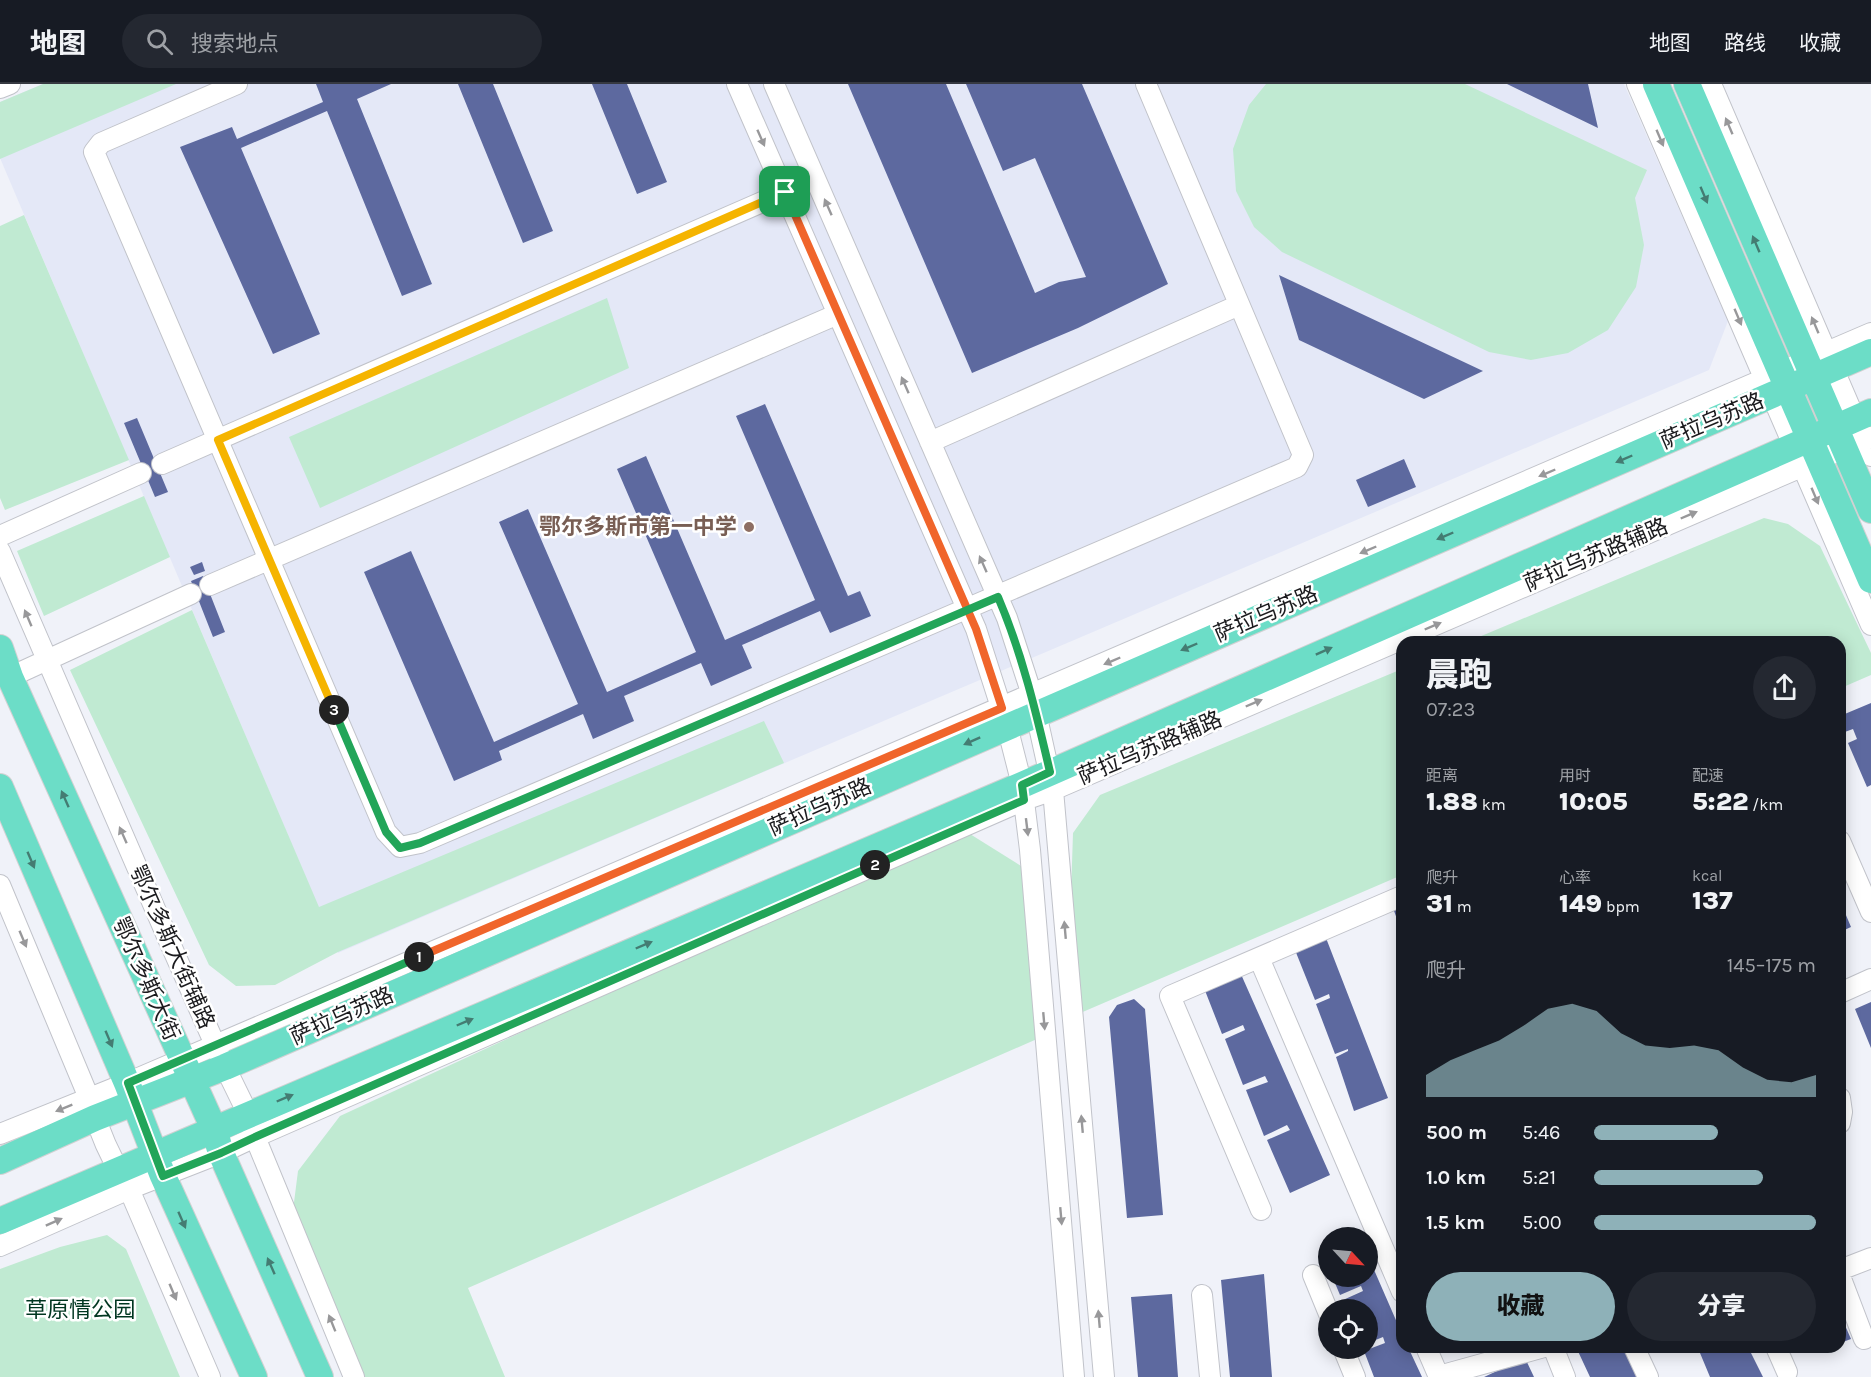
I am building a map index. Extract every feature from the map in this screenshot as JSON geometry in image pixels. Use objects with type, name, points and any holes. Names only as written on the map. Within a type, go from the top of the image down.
[{"type":"main road","points":[[1656,84],[1776,383],[1806,452],[1871,580]]},
{"type":"main road","points":[[1687,84],[1820,365],[1859,434],[1871,510]]},
{"type":"main road","name":"萨拉乌苏路","points":[[0,1161],[92,1108],[187,1070],[1776,383],[1820,365],[1871,352]]},
{"type":"main road","points":[[0,1221],[123,1180],[159,1165],[214,1129],[252,1125],[1051,781],[1806,452],[1859,434]]},
{"type":"main road","name":"鄂尔多斯大街","points":[[0,648],[10,678],[214,1129],[221,1153],[320,1377]]},
{"type":"main road","points":[[0,787],[132,1093],[159,1165],[254,1377]]},
{"type":"street","points":[[0,88],[10,84]]},
{"type":"street","points":[[237,84],[101,143],[94,152],[386,832],[400,848],[420,843],[1297,467],[1303,455],[1146,84]]},
{"type":"street","points":[[737,84],[976,629],[1005,717],[1023,792],[1030,850],[1074,1377]]},
{"type":"street","points":[[774,84],[1007,618],[1034,704],[1051,781],[1104,1377]]},
{"type":"street","points":[[1637,84],[1776,383]]},
{"type":"street","points":[[1711,84],[1820,365],[1871,333]]},
{"type":"street","points":[[162,464],[785,192]]},
{"type":"street","points":[[930,442],[1239,305]]},
{"type":"street","points":[[210,585],[838,314]]},
{"type":"street","points":[[1806,452],[1871,625]]},
{"type":"street","points":[[0,536],[141,473]]},
{"type":"street","name":"鄂尔多斯大街辅路","points":[[0,551],[252,1125],[354,1377]]},
{"type":"street","points":[[10,678],[191,594]]},
{"type":"street","points":[[1846,855],[1871,912]]},
{"type":"street","points":[[0,885],[92,1108],[210,1377]]},
{"type":"street","points":[[1261,1210],[1170,996],[1396,899]]},
{"type":"street","points":[[1258,958],[1396,1278]]},
{"type":"street","points":[[1846,990],[1871,979]]},
{"type":"street","points":[[0,1134],[92,1108]]},
{"type":"street","points":[[159,1165],[221,1153],[252,1125]]},
{"type":"street","points":[[0,1246],[123,1180]]},
{"type":"street","points":[[1846,1268],[1871,1258]]},
{"type":"street","points":[[1313,1275],[1323,1299]]},
{"type":"street","points":[[1846,1292],[1864,1339]]},
{"type":"street","points":[[1202,1295],[1210,1377]]},
{"type":"street","points":[[1429,1353],[1439,1377],[1523,1353]]},
{"type":"street","points":[[1548,1353],[1565,1377]]},
{"type":"street","points":[[1637,1353],[1648,1377]]},
{"type":"street","points":[[1779,1353],[1787,1372]]},
{"type":"street","points":[[1348,1359],[1355,1377]]},
{"type":"shaded area","name":"鄂尔多斯市第一中学","points":[[43,84],[1624,84],[1728,321],[1709,370],[338,953],[0,158],[0,102]]},
{"type":"green space","points":[[43,84],[176,84],[0,159],[0,102]]},
{"type":"green space","points":[[1266,84],[1465,84],[1647,170],[1635,198],[1644,245],[1636,287],[1608,330],[1568,353],[1531,360],[1489,352],[1282,252],[1254,227],[1236,191],[1233,149],[1249,105]]},
{"type":"green space","points":[[24,215],[129,460],[5,510],[0,498],[0,226]]},
{"type":"green space","points":[[607,298],[629,368],[320,508],[289,437]]},
{"type":"green space","points":[[144,496],[170,557],[44,616],[17,551]]},
{"type":"green space","points":[[1764,518],[1788,524],[1820,546],[1871,653],[1871,675],[1846,686],[1846,636],[1481,636]]},
{"type":"green space","points":[[192,610],[319,907],[764,721],[784,763],[338,952],[275,985],[236,986],[209,965],[70,670]]},
{"type":"green space","points":[[1396,672],[1396,878],[1078,1014],[1071,894],[1073,833],[1100,795]]},
{"type":"green space","points":[[962,829],[1021,866],[1037,1039],[468,1288],[505,1377],[360,1377],[292,1218],[298,1171],[340,1116]]},
{"type":"green space","name":"草原情公园","points":[[107,1235],[126,1249],[180,1377],[0,1377],[0,1269],[60,1247]]},
{"type":"building","points":[[316,84],[391,84],[357,99],[432,284],[402,296],[327,111],[241,148],[320,334],[273,354],[180,147],[232,127],[237,139],[323,102]]},
{"type":"building","points":[[458,84],[493,84],[553,231],[523,243]]},
{"type":"building","points":[[592,84],[627,84],[667,182],[637,194]]},
{"type":"building","points":[[848,84],[946,84],[1035,293],[1059,282],[1086,277],[1035,158],[1003,171],[966,84],[1082,84],[1168,284],[1078,328],[972,373]]},
{"type":"building","points":[[1507,84],[1588,84],[1598,128]]},
{"type":"building","points":[[1279,275],[1483,371],[1424,399],[1299,340]]},
{"type":"building","points":[[765,404],[848,596],[860,591],[871,616],[830,633],[820,611],[742,645],[752,668],[711,686],[701,663],[624,696],[634,721],[593,739],[583,714],[499,751],[502,760],[454,781],[364,572],[411,551],[494,742],[578,704],[499,522],[528,509],[607,692],[696,652],[617,469],[646,456],[725,640],[815,600],[736,416]]},
{"type":"building","points":[[137,418],[168,492],[155,497],[124,423]]},
{"type":"building","points":[[1404,459],[1416,487],[1368,507],[1356,480]]},
{"type":"building","points":[[202,562],[205,571],[194,575],[190,567]]},
{"type":"building","points":[[203,576],[225,632],[213,637],[191,581]]},
{"type":"building","points":[[1871,703],[1871,785],[1867,787],[1848,743],[1857,739],[1853,729],[1846,732],[1846,713]]},
{"type":"building","points":[[1846,915],[1851,927],[1846,929]]},
{"type":"building","points":[[1326,938],[1388,1098],[1354,1111],[1336,1057],[1348,1049],[1335,1054],[1316,1004],[1330,998],[1329,994],[1315,1000],[1295,950]]},
{"type":"building","points":[[1240,972],[1330,1175],[1290,1193],[1267,1140],[1290,1130],[1287,1125],[1264,1136],[1246,1090],[1268,1082],[1265,1076],[1243,1085],[1225,1039],[1245,1030],[1243,1025],[1222,1034],[1204,988]]},
{"type":"building","points":[[1134,999],[1145,1009],[1163,1215],[1127,1218],[1109,1017],[1117,1005]]},
{"type":"building","points":[[1871,1002],[1871,1048],[1855,1009]]},
{"type":"building","points":[[1264,1274],[1272,1377],[1230,1377],[1221,1280]]},
{"type":"building","points":[[1378,1279],[1396,1320],[1396,1353],[1411,1353],[1422,1377],[1374,1377],[1367,1359],[1378,1359],[1378,1346],[1385,1343],[1383,1337],[1378,1339],[1378,1299],[1345,1299],[1363,1291],[1361,1287],[1378,1287]]},
{"type":"building","points":[[1337,1287],[1359,1287],[1340,1295]]},
{"type":"building","points":[[1172,1294],[1178,1377],[1138,1377],[1131,1297]]},
{"type":"building","points":[[1846,1328],[1851,1339],[1846,1341]]},
{"type":"building","points":[[1579,1353],[1630,1353],[1641,1377],[1590,1377]]},
{"type":"building","points":[[1700,1353],[1751,1353],[1763,1377],[1710,1377]]},
{"type":"building","points":[[1525,1358],[1534,1377],[1484,1377]]},
{"type":"place","name":"鄂尔多斯市第一中学","points":[[749,527]]},
{"type":"route","points":[[785,192],[218,440],[386,832],[400,848],[420,843],[967,609],[998,597],[1032,695],[1050,772],[1022,785],[1024,800],[221,1153],[163,1176],[128,1083],[1002,708],[976,629],[967,609],[811,253],[785,192]]}]
